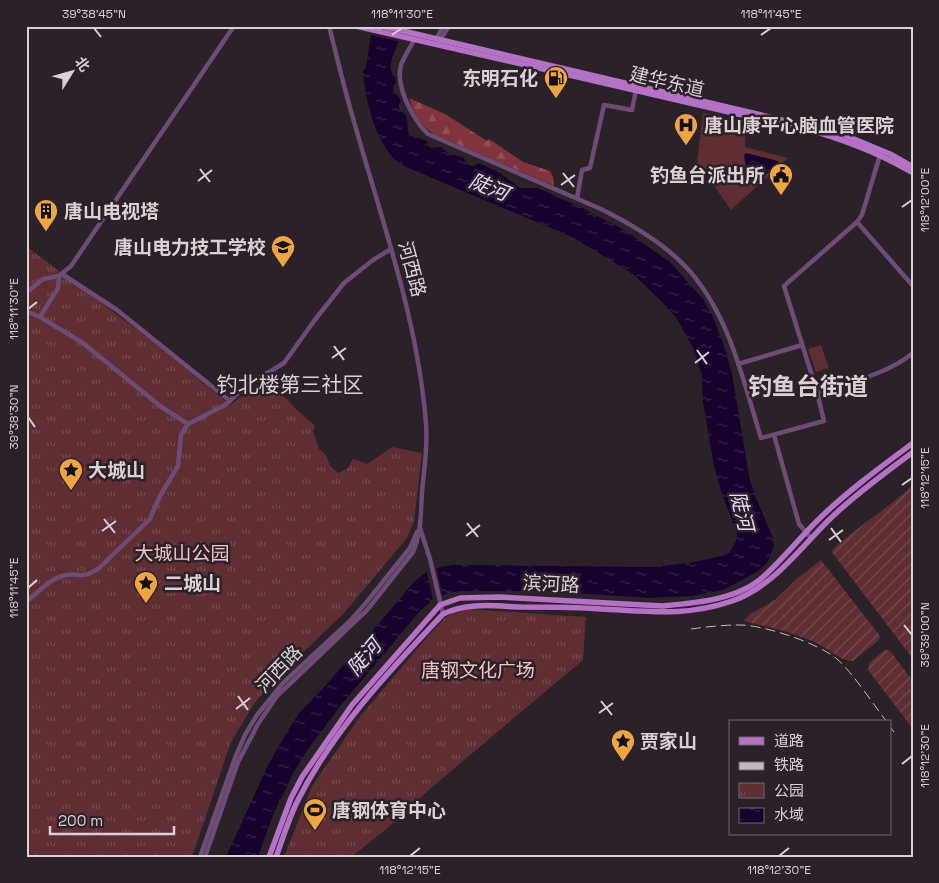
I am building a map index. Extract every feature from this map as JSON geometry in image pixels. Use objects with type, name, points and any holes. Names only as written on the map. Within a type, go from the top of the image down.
[{"type":"main road","points":[[356,26],[410,37]]},
{"type":"main road","points":[[382,26],[410,37]]},
{"type":"main road","name":"建华东道","points":[[410,37],[438,41],[842,134],[882,150],[913,168]]},
{"type":"main road","name":"建华东道","points":[[438,41],[820,133],[864,147],[913,173]]},
{"type":"main road","name":"滨河路","points":[[440,603],[460,598],[499,597],[662,606],[689,604],[723,596],[747,587],[762,578],[836,503],[913,443]]},
{"type":"main road","name":"滨河路","points":[[443,614],[455,608],[481,606],[602,609],[667,613],[719,605],[751,593],[767,582],[834,515],[913,452]]},
{"type":"main road","points":[[269,857],[291,798],[302,777],[352,705],[440,603]]},
{"type":"main road","points":[[276,857],[303,791],[341,730],[372,690],[443,614]]},
{"type":"street","points":[[26,293],[36,283],[43,279],[61,275],[71,266],[234,26]]},
{"type":"street","name":"河西路","points":[[205,857],[238,762],[258,724],[277,696],[367,610],[413,552],[419,527],[426,444],[421,377],[392,249],[353,118],[329,26]]},
{"type":"street","points":[[438,41],[443,26]]},
{"type":"street","points":[[438,41],[449,26]]},
{"type":"street","points":[[410,37],[401,65],[400,76],[410,110],[428,134],[577,198],[622,220],[653,240],[686,266],[703,287],[724,325],[761,438],[824,421],[818,392],[784,286],[857,222],[862,215],[880,155]]},
{"type":"street","points":[[577,198],[582,170],[590,168],[604,105],[632,110],[636,90]]},
{"type":"street","points":[[857,222],[912,285]]},
{"type":"street","points":[[26,601],[47,583],[63,575],[90,575],[150,519],[160,496],[178,466],[181,436],[188,424],[230,402],[246,386],[284,364],[344,283],[373,260],[392,249]]},
{"type":"street","points":[[40,317],[58,288],[61,275]]},
{"type":"street","points":[[61,275],[117,310],[230,402]]},
{"type":"street","points":[[26,311],[40,317],[82,343],[160,406],[188,424]]},
{"type":"street","points":[[738,364],[802,345]]},
{"type":"street","points":[[818,392],[872,376],[905,360],[913,353]]},
{"type":"street","points":[[774,435],[800,524],[811,538]]},
{"type":"street","points":[[419,527],[432,567],[443,614]]},
{"type":"street","name":"河西路","points":[[200,857],[235,758],[245,735],[257,715],[283,683],[350,622],[410,548],[419,527]]},
{"type":"green space","points":[[409,98],[445,114],[487,141],[489,139],[523,162],[550,171],[554,186],[434,134],[418,118]]},
{"type":"green space","points":[[703,113],[745,123],[745,147],[788,158],[731,210],[715,187],[708,185],[709,175],[696,172]]},
{"type":"green space","name":"大城山公园","points":[[26,246],[156,344],[230,405],[267,378],[315,426],[313,432],[319,449],[326,455],[330,466],[338,473],[347,469],[353,459],[367,464],[392,447],[422,453],[414,521],[407,538],[344,613],[270,684],[254,704],[231,742],[192,857],[26,857]]},
{"type":"green space","points":[[821,345],[829,368],[816,372],[808,349]]},
{"type":"green space","points":[[913,485],[913,659],[831,551]]},
{"type":"green space","points":[[821,560],[880,636],[879,640],[853,661],[842,658],[816,643],[796,635],[744,621],[750,614],[775,600],[799,577]]},
{"type":"green space","name":"唐钢文化广场","points":[[466,609],[586,617],[583,660],[351,857],[284,857],[312,786],[359,718],[446,617],[454,612]]},
{"type":"green space","points":[[885,650],[890,651],[913,681],[913,729],[868,670],[869,663]]},
{"type":"water","name":"陡河","points":[[372,26],[402,26],[392,60],[391,72],[395,77],[396,83],[393,86],[394,93],[401,101],[399,109],[406,116],[409,134],[427,141],[428,146],[431,148],[441,147],[450,155],[463,157],[470,165],[474,166],[479,163],[500,173],[520,188],[538,188],[621,228],[670,262],[703,299],[713,317],[725,349],[732,374],[750,481],[773,538],[774,546],[767,563],[757,572],[723,590],[692,596],[649,598],[543,591],[461,591],[448,593],[433,600],[420,611],[342,704],[308,749],[294,772],[273,815],[258,857],[226,857],[268,765],[300,712],[328,683],[414,582],[423,575],[437,568],[454,565],[655,567],[722,556],[729,553],[736,541],[737,533],[722,494],[714,466],[703,402],[702,375],[694,349],[677,319],[633,274],[574,238],[406,167],[394,159],[386,149],[376,128],[366,93],[363,71],[366,68]]},
{"type":"water","points":[[746,153],[778,161],[779,163],[759,180],[747,176],[744,155]]},
{"type":"pier","points":[[369,26],[404,27],[401,42],[367,34]]},
{"type":"pier","points":[[436,566],[443,597],[433,600],[426,569]]},
{"type":"railway","points":[[691,629],[726,625],[748,626],[775,631],[817,647],[837,659],[843,665],[886,720]]},
{"type":"place","name":"东明石化","points":[[556,99]]},
{"type":"place","name":"唐山康平心脑血管医院","points":[[686,146]]},
{"type":"place","name":"钓鱼台派出所","points":[[781,196]]},
{"type":"place","name":"唐山电视塔","points":[[46,232]]},
{"type":"place","name":"唐山电力技工学校","points":[[283,268]]},
{"type":"place","name":"大城山","points":[[71,491]]},
{"type":"place","name":"二城山","points":[[146,604]]},
{"type":"place","name":"贾家山","points":[[623,762]]},
{"type":"place","name":"唐钢体育中心","points":[[315,831]]},
{"type":"district","name":"钓北楼第三社区","points":[[290,384]]},
{"type":"district","name":"钓鱼台街道","points":[[808,386]]}]
